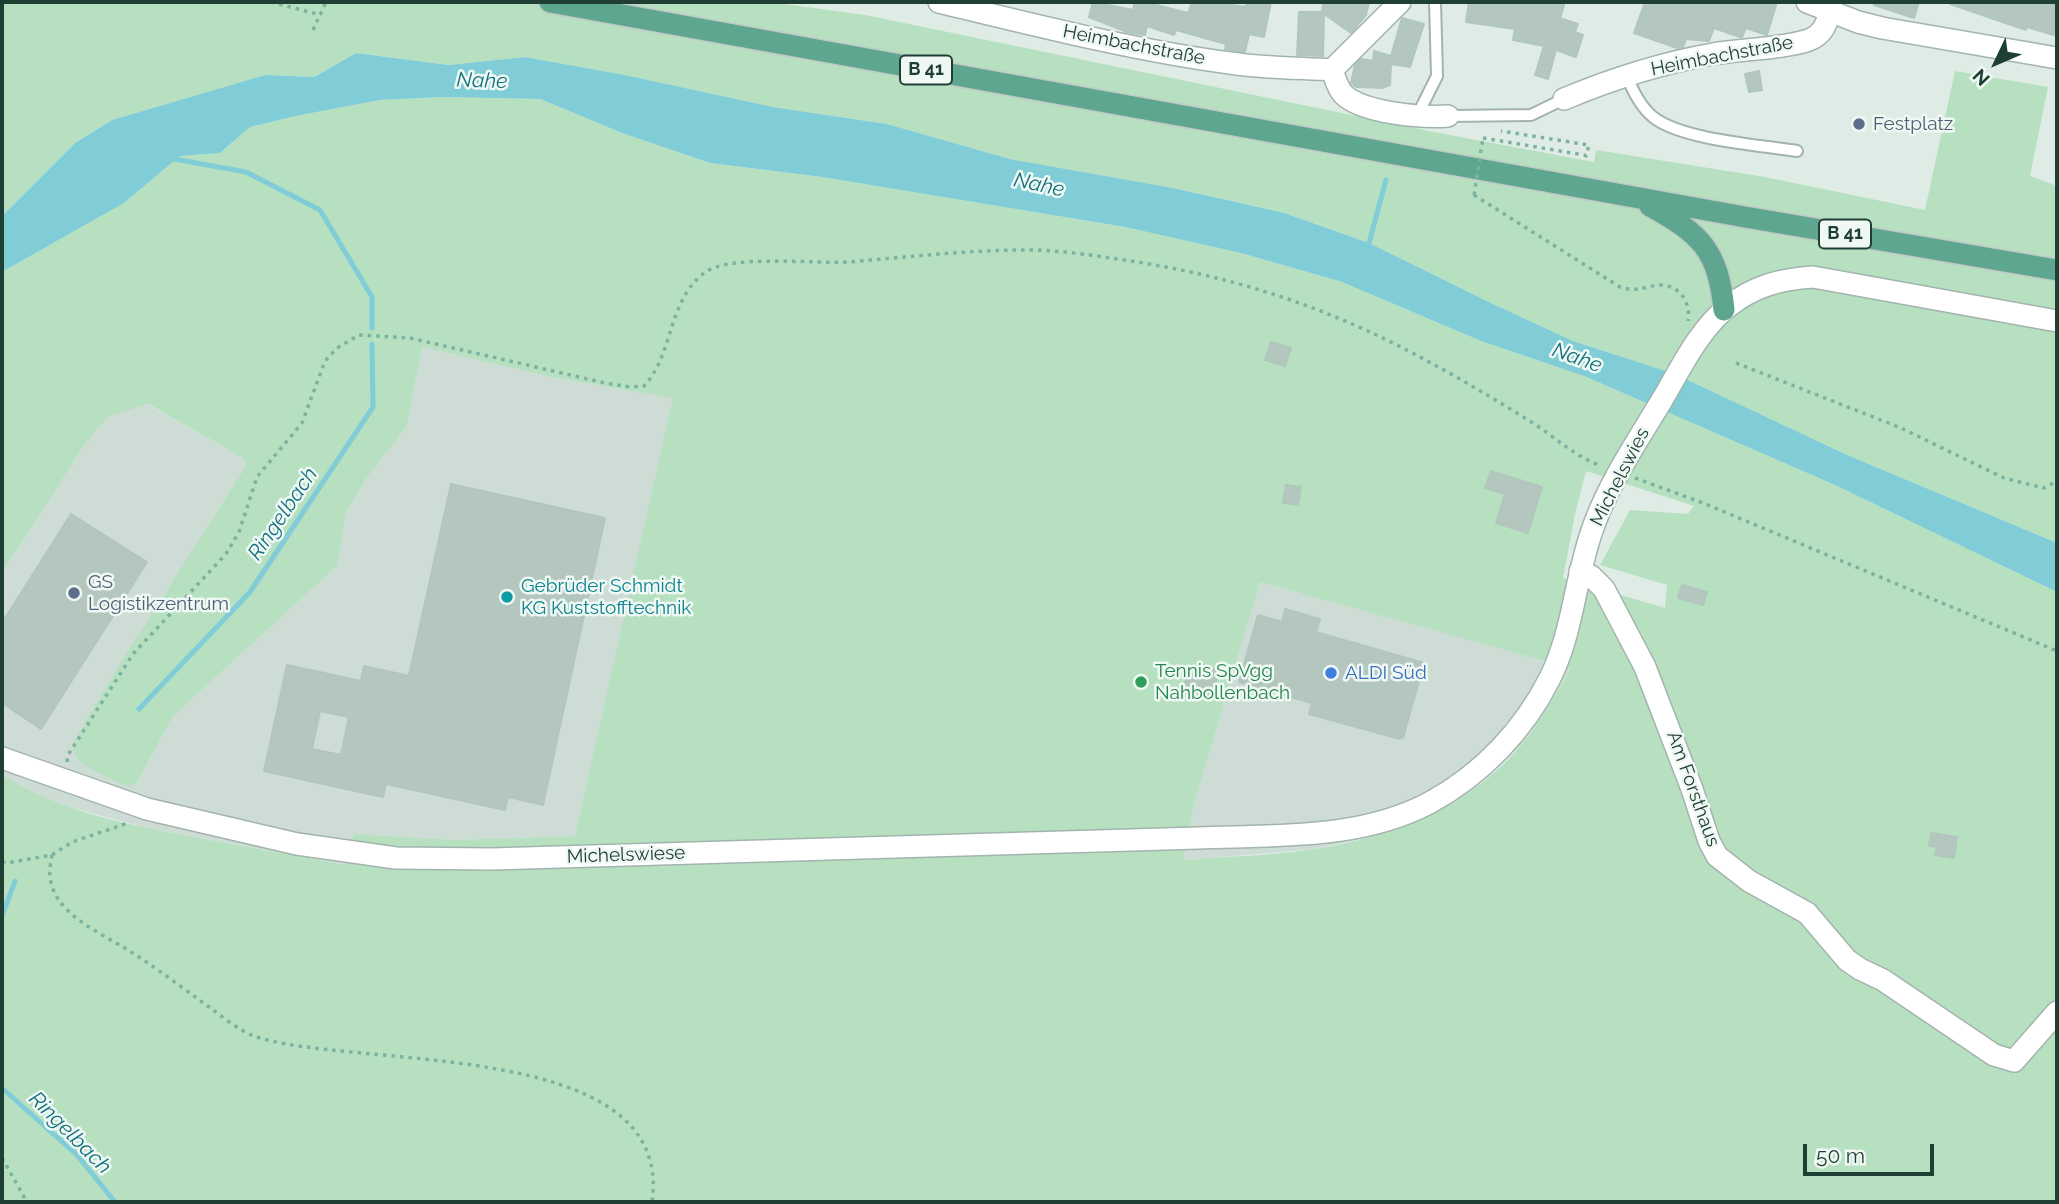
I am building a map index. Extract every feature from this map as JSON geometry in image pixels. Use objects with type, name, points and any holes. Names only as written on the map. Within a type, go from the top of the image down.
[{"type":"main road","name":"B 41","points":[[550,2],[2057,270]]},
{"type":"main road","points":[[1633,196],[1685,226],[1705,246],[1717,269],[1724,310]]},
{"type":"street","name":"Heimbachstraße","points":[[939,2],[1077,34],[1203,59],[1232,64],[1332,70],[1337,86],[1350,100],[1361,106],[1417,116],[1448,117]]},
{"type":"street","points":[[1332,70],[1399,2]]},
{"type":"street","points":[[1807,2],[1882,28],[2057,58]]},
{"type":"street","name":"Heimbachstraße","points":[[1564,99],[1609,80],[1658,66],[1712,54],[1810,43],[1824,30],[1831,11]]},
{"type":"street","name":"Michelswies","points":[[1198,838],[1303,834],[1352,828],[1397,817],[1457,786],[1509,740],[1530,712],[1559,659],[1594,524],[1694,331],[1761,286],[1793,278],[1813,277],[2057,321]]},
{"type":"street","name":"Am Forsthaus","points":[[1580,571],[1591,576],[1604,589],[1641,658],[1717,856],[1749,881],[1807,912],[1847,960],[1883,980],[1994,1055],[2014,1061],[2057,1012]]},
{"type":"street","name":"Michelswiese","points":[[2,758],[147,808],[297,845],[396,858],[506,859],[1198,838]]},
{"type":"lane","points":[[1417,116],[1437,76],[1435,2]]},
{"type":"lane","points":[[1627,76],[1642,106],[1655,118],[1675,129],[1797,151]]},
{"type":"lane","name":"Heimbachstraße","points":[[1448,117],[1531,115],[1564,99]]},
{"type":"path","points":[[271,2],[321,15]]},
{"type":"path","points":[[313,30],[327,2]]},
{"type":"path","points":[[1584,155],[1483,138],[1474,195],[1595,272],[1629,290],[1644,290],[1660,285],[1676,289],[1686,300],[1694,331]]},
{"type":"path","points":[[63,781],[68,755],[133,654],[226,554],[239,532],[257,477],[302,423],[325,361],[337,348],[359,335],[410,338],[606,383],[643,386],[658,363],[679,304],[692,285],[706,271],[727,264],[843,262],[1027,250],[1078,253],[1177,268],[1266,290],[1326,312],[1475,386],[1584,459],[1703,503],[2057,650]]},
{"type":"path","points":[[1736,362],[1901,428],[2004,478],[2044,488],[2057,481]]},
{"type":"path","points":[[2,862],[52,855],[72,842],[136,819],[147,808]]},
{"type":"path","points":[[52,855],[50,876],[56,898],[77,919],[140,958],[250,1035],[283,1045],[469,1063],[569,1086],[601,1103],[631,1126],[648,1155],[654,1186],[652,1202]]},
{"type":"path","points":[[2,1158],[27,1202]]},
{"type":"shaded area","points":[[422,347],[551,377],[674,398],[575,836],[454,840],[354,834],[347,865],[151,829],[69,807],[26,791],[2,775],[2,573],[85,444],[106,417],[147,404],[243,458],[247,465],[136,784],[173,716],[337,566],[346,513],[365,480],[407,426]]},
{"type":"shaded area","points":[[1260,582],[1571,667],[1547,711],[1520,746],[1487,778],[1443,808],[1391,831],[1317,849],[1182,860],[1194,804]]},
{"type":"green space","points":[[2,2],[770,2],[865,15],[1439,133],[1594,162],[1596,150],[1765,177],[1925,210],[1955,71],[2048,87],[2030,176],[2057,186],[2057,543],[1845,454],[1675,374],[1573,341],[1369,243],[1286,213],[1173,188],[1010,159],[887,124],[773,107],[625,75],[525,57],[448,65],[356,53],[314,77],[265,75],[112,120],[75,143],[2,216]]},
{"type":"green space","points":[[443,97],[540,99],[622,133],[710,163],[822,177],[1125,227],[1241,253],[1342,282],[1481,341],[1584,376],[1835,485],[2057,592],[2057,1202],[2,1202],[2,775],[50,800],[102,817],[156,830],[346,865],[354,834],[454,840],[575,836],[673,398],[551,377],[422,347],[407,426],[365,480],[346,513],[337,566],[173,716],[136,784],[125,786],[85,766],[76,757],[72,745],[117,669],[247,465],[243,458],[148,404],[107,417],[85,444],[2,573],[2,272],[124,203],[180,156],[220,153],[250,127],[380,100]],"holes":[[[1586,471],[1694,506],[1688,514],[1630,510],[1600,565],[1667,585],[1665,608],[1563,578]],[[1260,582],[1571,668],[1536,726],[1502,766],[1455,801],[1429,815],[1401,827],[1344,844],[1267,855],[1183,860],[1194,804]]]},
{"type":"water","name":"Nahe","points":[[356,53],[448,65],[525,57],[625,75],[773,107],[887,124],[1010,159],[1173,188],[1285,213],[1369,243],[1573,341],[1675,374],[1845,454],[2057,543],[2057,592],[1835,485],[1584,376],[1481,341],[1342,282],[1241,253],[1125,227],[822,177],[710,163],[622,133],[540,99],[443,97],[380,100],[250,127],[220,153],[180,156],[124,203],[2,272],[2,216],[75,143],[112,120],[265,75],[314,77]]},
{"type":"building","points":[[1093,2],[1133,10],[1135,2],[1145,2],[1188,13],[1192,2],[1245,7],[1247,2],[1271,2],[1264,37],[1249,34],[1245,52],[1225,49],[1226,44],[1176,30],[1174,35],[1147,26],[1145,35],[1127,32],[1089,17]]},
{"type":"building","points":[[1323,2],[1369,2],[1366,15],[1351,33],[1324,14],[1323,56],[1297,55],[1299,12],[1322,12]]},
{"type":"building","points":[[1469,2],[1565,2],[1560,18],[1578,24],[1575,32],[1583,35],[1576,57],[1556,50],[1548,79],[1535,75],[1544,46],[1513,40],[1515,29],[1466,22]]},
{"type":"building","points":[[1645,2],[1777,2],[1767,35],[1746,28],[1740,37],[1714,28],[1709,41],[1686,39],[1683,47],[1677,48],[1634,33]]},
{"type":"building","points":[[1875,2],[1919,2],[1914,18],[1874,5]]},
{"type":"building","points":[[2057,2],[2057,36],[2027,27],[2026,30],[1950,4]]},
{"type":"building","points":[[1402,18],[1424,24],[1410,67],[1391,64],[1390,85],[1382,88],[1356,87],[1351,83],[1355,65],[1361,59],[1373,61],[1374,51],[1391,56]]},
{"type":"building","points":[[1759,71],[1762,90],[1749,92],[1745,74]]},
{"type":"building","points":[[1271,342],[1291,348],[1285,366],[1265,360]]},
{"type":"building","points":[[1491,471],[1542,487],[1528,533],[1496,523],[1505,494],[1485,488]]},
{"type":"building","name":"Gebrüder Schmidt KG Kuststofftechnik","points":[[451,484],[605,518],[543,805],[508,797],[505,810],[386,784],[383,797],[264,771],[287,665],[361,681],[364,666],[409,676]],"holes":[[[320,711],[349,717],[341,755],[312,749]]]},
{"type":"building","points":[[1286,485],[1301,487],[1298,505],[1283,503]]},
{"type":"building","name":"GS Logistikzentrum","points":[[71,514],[147,562],[41,729],[2,703],[2,623]]},
{"type":"building","points":[[1682,585],[1707,592],[1703,605],[1678,598]]},
{"type":"building","name":"ALDI Süd","points":[[1285,609],[1320,619],[1316,632],[1424,663],[1403,738],[1309,714],[1312,703],[1239,682],[1258,615],[1282,622]]},
{"type":"building","points":[[1205,667],[1219,670],[1211,700],[1182,693],[1186,678]]},
{"type":"building","points":[[1931,833],[1957,837],[1954,858],[1935,855],[1937,847],[1929,846]]},
{"type":"waterway","name":"Ringelbach","points":[[169,158],[246,172],[320,210],[372,297],[372,328]]},
{"type":"waterway","points":[[1369,243],[1386,180]]},
{"type":"waterway","name":"Ringelbach","points":[[139,709],[250,592],[373,407],[372,344]]},
{"type":"waterway","name":"Ringelbach","points":[[2,916],[15,881]]},
{"type":"waterway","name":"Ringelbach","points":[[2,1088],[77,1155],[115,1202]]},
{"type":"place","name":"Festplatz","points":[[1859,124]]},
{"type":"place","name":"GS Logistikzentrum","points":[[74,593]]},
{"type":"place","name":"Gebrüder Schmidt KG Kuststofftechnik","points":[[507,597]]},
{"type":"place","name":"ALDI Süd","points":[[1331,673]]},
{"type":"place","name":"Tennis SpVgg Nahbollenbach","points":[[1141,682]]}]
